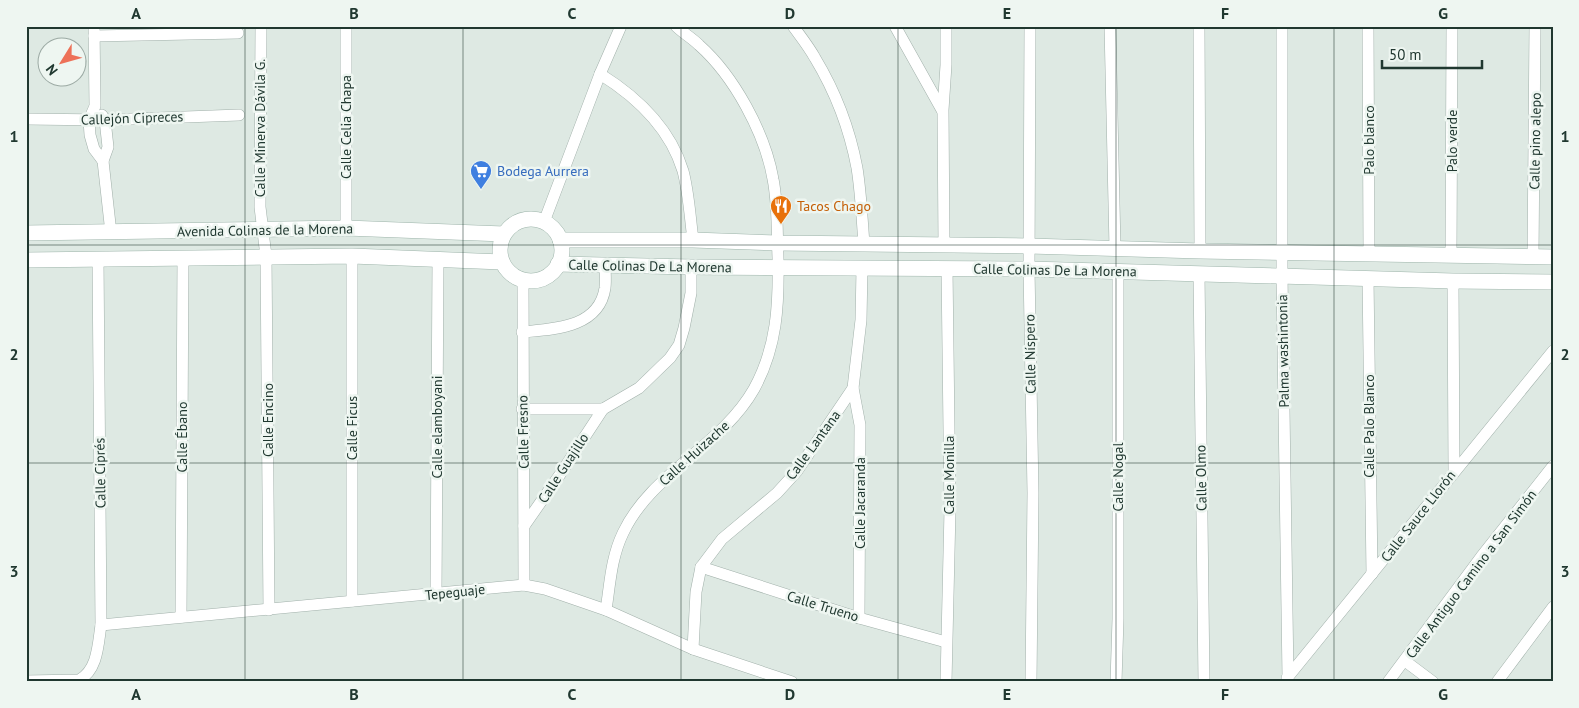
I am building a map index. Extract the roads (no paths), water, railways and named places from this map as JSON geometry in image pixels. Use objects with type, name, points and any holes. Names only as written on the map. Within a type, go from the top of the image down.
[{"type":"street","name":"Calle Minerva Dávila G.","points":[[261,26],[260,207],[263,230]]},
{"type":"street","name":"Calle Celia Chapa","points":[[346,26],[346,228]]},
{"type":"street","points":[[544,222],[600,74],[621,26]]},
{"type":"street","name":"Calle Huizache","points":[[606,610],[613,560],[623,533],[638,507],[658,486],[714,438],[736,414],[754,389],[769,353],[776,325],[778,267],[776,205],[773,178],[755,124],[740,97],[720,68],[700,46],[676,26]]},
{"type":"street","points":[[793,26],[815,58],[833,93],[847,130],[857,167],[864,244]]},
{"type":"street","points":[[895,26],[943,110]]},
{"type":"street","points":[[944,245],[943,110],[946,26]]},
{"type":"street","name":"Calle Níspero","points":[[1030,26],[1029,269],[1033,493],[1031,682]]},
{"type":"street","points":[[1110,26],[1115,248]]},
{"type":"street","points":[[1199,26],[1200,251]]},
{"type":"street","name":"Palma washintonia","points":[[1282,26],[1282,276],[1286,679]]},
{"type":"street","name":"Palo blanco","points":[[1368,26],[1369,254]]},
{"type":"street","name":"Palo verde","points":[[1451,256],[1452,26]]},
{"type":"street","name":"Calle pino alepo","points":[[1534,256],[1535,26]]},
{"type":"street","points":[[103,161],[94,149],[89,120],[95,106],[94,31],[238,33]]},
{"type":"street","points":[[600,74],[638,101],[654,119],[672,145],[688,195],[693,240]]},
{"type":"street","points":[[95,106],[105,120],[108,147],[103,161],[111,233]]},
{"type":"street","name":"Callejón Cipreces","points":[[26,119],[105,120],[239,114]]},
{"type":"street","points":[[526,219],[544,222],[551,226],[560,240],[561,256],[558,264],[547,276],[523,280],[514,276],[502,262],[500,243],[504,234],[517,222],[526,219]]},
{"type":"street","name":"Avenida Colinas de la Morena","points":[[26,234],[346,228],[504,234]]},
{"type":"street","name":"Calle Encino","points":[[263,230],[266,256],[269,610]]},
{"type":"street","name":"Calle Colinas De La Morena","points":[[560,240],[693,240],[1553,257]]},
{"type":"street","name":"Avenida Colinas de la Morena","points":[[26,260],[352,256],[502,262]]},
{"type":"street","name":"Calle Ficus","points":[[352,256],[352,601]]},
{"type":"street","name":"Calle Ébano","points":[[181,617],[183,257]]},
{"type":"street","name":"Calle Ciprés","points":[[26,681],[79,680],[90,672],[101,625],[98,258]]},
{"type":"street","name":"Calle elamboyani","points":[[436,594],[438,260]]},
{"type":"street","name":"Calle Colinas De La Morena","points":[[558,264],[691,267],[1029,269],[1553,282]]},
{"type":"street","points":[[522,332],[567,327],[579,322],[592,313],[598,308],[602,299],[605,287],[605,264]]},
{"type":"street","name":"Calle Guajillo","points":[[524,526],[560,476],[602,410],[639,388],[670,358],[679,345],[691,293],[691,267]]},
{"type":"street","name":"Calle Lantana","points":[[693,649],[696,592],[701,567],[722,539],[777,493],[797,471],[853,388],[861,320],[862,268]]},
{"type":"street","name":"Calle Monilla","points":[[946,682],[950,510],[947,268]]},
{"type":"street","name":"Calle Nogal","points":[[1116,682],[1118,619],[1118,271]]},
{"type":"street","name":"Calle Olmo","points":[[1199,274],[1204,682]]},
{"type":"street","name":"Calle Palo Blanco","points":[[1368,278],[1372,574]]},
{"type":"street","name":"Calle Fresno","points":[[523,280],[524,585]]},
{"type":"street","points":[[1453,281],[1454,470]]},
{"type":"street","name":"Calle Sauce Llorón","points":[[1286,679],[1553,350]]},
{"type":"street","name":"Calle Jacaranda","points":[[853,388],[860,425],[859,618]]},
{"type":"street","name":"Calle Guajillo","points":[[522,409],[602,410]]},
{"type":"street","name":"Calle Antiguo Camino a San Simón","points":[[1388,682],[1481,557],[1553,466]]},
{"type":"street","name":"Calle Trueno","points":[[701,567],[859,618],[946,642]]},
{"type":"street","name":"Tepeguaje","points":[[101,625],[524,585],[545,589],[606,610],[693,649],[792,682]]},
{"type":"street","points":[[1497,682],[1553,607]]},
{"type":"street","points":[[1405,661],[1433,682]]},
{"type":"place","name":"Bodega Aurrera","points":[[481,190]]},
{"type":"place","name":"Tacos Chago","points":[[781,225]]}]
